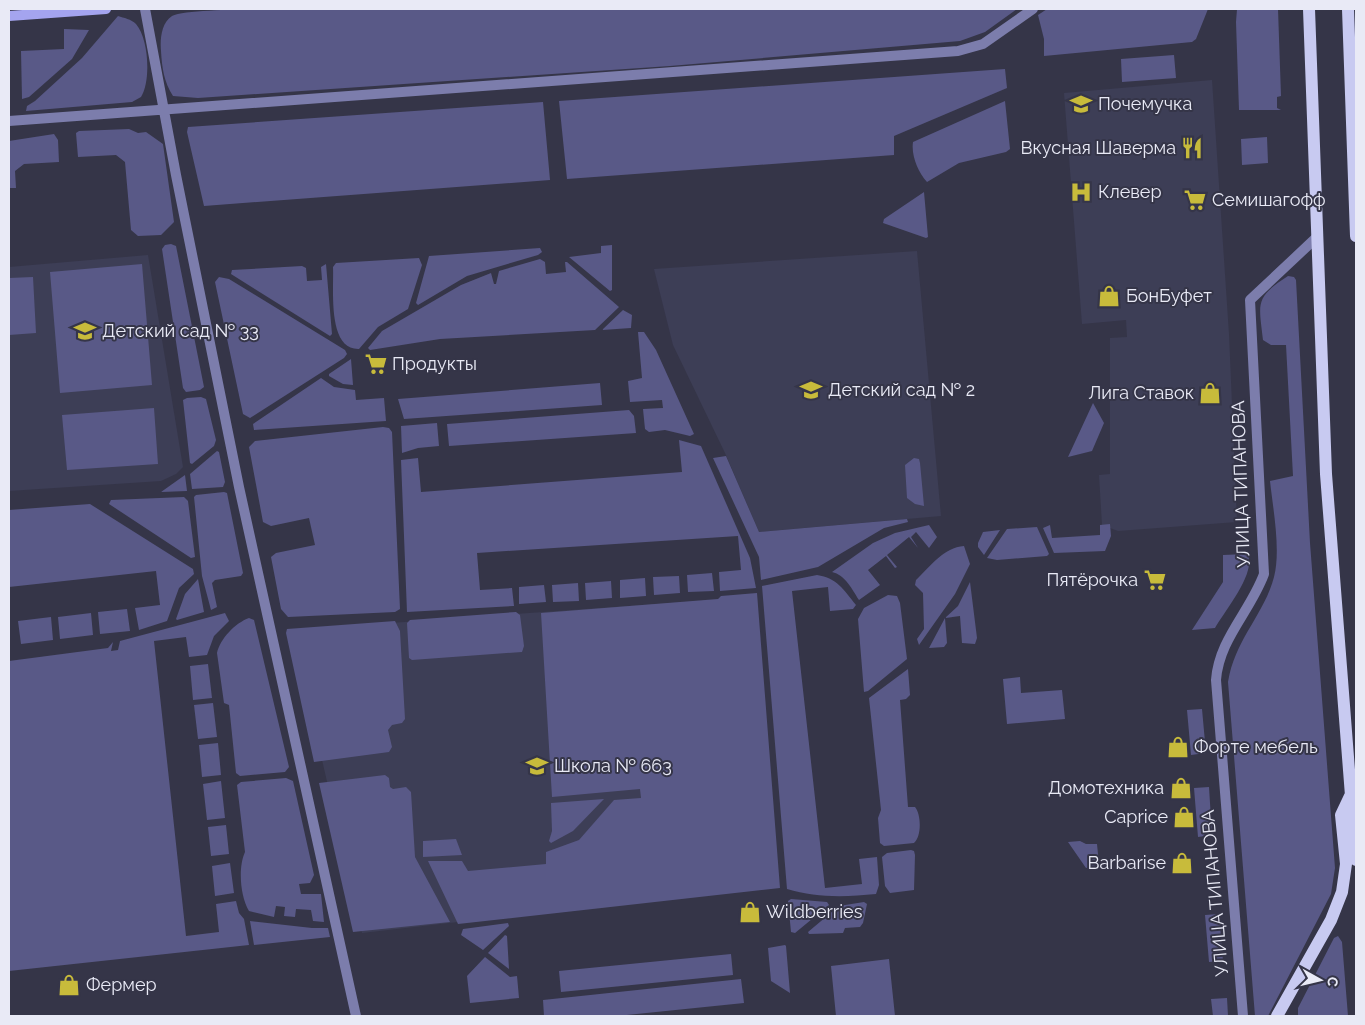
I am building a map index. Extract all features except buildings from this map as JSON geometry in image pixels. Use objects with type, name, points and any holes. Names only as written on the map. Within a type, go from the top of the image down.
[{"type":"main road","points":[[1308,9],[1326,474],[1356,860]]},
{"type":"main road","points":[[1348,9],[1355,146],[1356,236]]},
{"type":"main road","points":[[1277,1016],[1331,920],[1342,892],[1346,864],[1342,815],[1350,796]]},
{"type":"street","points":[[9,16],[106,9]]},
{"type":"street","points":[[146,9],[164,109],[264,603],[356,1016]]},
{"type":"street","points":[[9,121],[958,51],[983,44],[1033,9]]},
{"type":"street","name":"УЛИЦА ТИПАНОВА","points":[[1243,1016],[1216,680],[1222,647],[1255,593],[1264,574],[1250,300],[1317,237]]},
{"type":"shaded area","points":[[250,9],[1017,9],[985,32],[960,41],[670,66],[198,98],[173,96],[164,75],[161,51],[162,32],[168,19],[178,14]]},
{"type":"shaded area","points":[[1047,9],[1208,9],[1196,39],[1192,42],[1044,56],[1044,39],[1038,15]]},
{"type":"shaded area","points":[[1237,9],[1278,9],[1281,96],[1277,97],[1277,108],[1281,110],[1239,110]]},
{"type":"shaded area","points":[[118,16],[136,24],[144,39],[147,71],[141,97],[132,102],[26,111],[27,106],[82,58]]},
{"type":"shaded area","points":[[64,29],[89,30],[72,59],[29,97],[22,99],[21,51],[64,49]]},
{"type":"shaded area","points":[[1174,55],[1176,78],[1122,82],[1121,59]]},
{"type":"shaded area","points":[[1005,69],[1007,88],[894,136],[894,155],[567,179],[559,101]]},
{"type":"shaded area","points":[[1212,80],[1229,334],[1237,522],[1118,531],[1102,525],[1099,475],[1110,474],[1110,338],[1127,337],[1126,320],[1082,324],[1064,93]]},
{"type":"shaded area","points":[[1005,101],[1010,149],[1006,152],[959,163],[927,182],[916,163],[913,142]]},
{"type":"shaded area","points":[[543,102],[550,180],[204,206],[187,132],[188,127]]},
{"type":"shaded area","points":[[129,129],[138,133],[146,132],[163,144],[174,222],[161,235],[138,236],[131,230],[125,162],[116,155],[78,157],[76,133],[79,131]]},
{"type":"shaded area","points":[[54,134],[58,140],[59,162],[24,164],[15,171],[16,188],[9,188],[9,141]]},
{"type":"shaded area","points":[[1267,137],[1268,163],[1242,165],[1241,139]]},
{"type":"shaded area","points":[[924,192],[928,237],[926,238],[883,223],[884,219]]},
{"type":"shaded area","points":[[171,244],[176,246],[204,387],[200,390],[186,392],[183,388],[162,249],[165,245]]},
{"type":"shaded area","points":[[612,245],[612,290],[610,291],[569,257],[601,253],[601,246]]},
{"type":"shaded area","points":[[540,248],[542,252],[538,255],[467,276],[418,305],[416,303],[429,256]]},
{"type":"shaded area","name":"Детский сад № 2","points":[[917,251],[941,516],[759,532],[725,453],[673,345],[654,269]]},
{"type":"shaded area","name":"Детский сад № 33","points":[[148,255],[183,467],[176,474],[161,481],[9,491],[9,267]]},
{"type":"shaded area","points":[[419,258],[422,265],[408,309],[378,327],[359,349],[349,347],[342,340],[334,317],[333,267],[336,263]]},
{"type":"shaded area","points":[[540,259],[545,262],[546,274],[566,272],[565,262],[567,262],[619,307],[595,330],[440,339],[370,350],[368,348],[382,331],[461,285],[491,273],[494,284],[496,284],[499,271]]},
{"type":"shaded area","points":[[142,264],[152,385],[60,393],[50,272]]},
{"type":"shaded area","points":[[326,264],[332,334],[330,336],[231,274],[232,270],[302,266],[306,268],[307,281],[322,280],[321,267]]},
{"type":"shaded area","points":[[1288,276],[1294,277],[1296,280],[1310,543],[1335,868],[1331,894],[1268,1016],[1255,1016],[1228,682],[1237,653],[1264,603],[1274,577],[1277,542],[1270,481],[1293,476],[1286,345],[1271,345],[1263,340],[1260,317],[1261,302],[1264,296]]},
{"type":"shaded area","points":[[33,277],[36,333],[9,335],[9,278]]},
{"type":"shaded area","points":[[219,277],[229,279],[345,350],[347,354],[344,358],[250,418],[243,414],[215,282]]},
{"type":"shaded area","points":[[623,310],[632,315],[631,328],[602,330]]},
{"type":"shaded area","points":[[638,332],[644,332],[656,350],[694,434],[690,436],[665,430],[649,432],[645,429],[643,409],[663,408],[662,400],[630,402],[628,381],[642,378]]},
{"type":"shaded area","points":[[351,359],[353,385],[343,384],[329,376],[329,374]]},
{"type":"shaded area","points":[[321,378],[334,387],[355,390],[356,400],[384,398],[386,421],[254,430],[253,424]]},
{"type":"shaded area","points":[[600,383],[602,405],[404,419],[398,399]]},
{"type":"shaded area","points":[[201,397],[206,399],[216,440],[214,446],[192,464],[190,463],[183,400]]},
{"type":"shaded area","points":[[1093,403],[1104,423],[1092,451],[1068,457]]},
{"type":"shaded area","points":[[154,408],[158,464],[67,470],[62,415]]},
{"type":"shaded area","points":[[629,410],[634,416],[636,433],[449,446],[447,424]]},
{"type":"shaded area","points":[[437,423],[439,446],[418,448],[402,453],[401,426]]},
{"type":"shaded area","points":[[383,427],[389,428],[392,432],[400,609],[395,612],[288,617],[281,609],[271,557],[276,553],[315,545],[309,518],[271,526],[263,522],[249,447],[255,441]]},
{"type":"shaded area","points":[[679,440],[701,446],[750,558],[756,588],[720,591],[719,572],[741,570],[738,536],[477,553],[480,590],[512,588],[514,606],[407,612],[401,460],[418,458],[421,492],[682,472]]},
{"type":"shaded area","points":[[217,451],[219,452],[225,482],[223,487],[192,489],[190,474]]},
{"type":"shaded area","points":[[726,456],[759,532],[907,519],[908,522],[884,528],[818,567],[761,580],[759,557],[713,458]]},
{"type":"shaded area","points":[[914,458],[919,459],[920,463],[924,506],[915,504],[907,498],[905,465]]},
{"type":"shaded area","points":[[185,475],[187,491],[161,492]]},
{"type":"shaded area","points":[[227,493],[243,573],[241,576],[215,580],[212,583],[217,607],[211,610],[202,576],[194,497],[196,495]]},
{"type":"shaded area","points":[[184,497],[188,501],[195,557],[191,558],[109,504],[111,500]]},
{"type":"shaded area","points":[[90,504],[193,569],[194,574],[179,588],[167,621],[139,630],[135,608],[160,605],[156,571],[9,587],[9,510]]},
{"type":"shaded area","points":[[1110,524],[1111,536],[1105,551],[1054,553],[1043,528],[1050,525],[1052,538],[1100,535],[1100,525]]},
{"type":"shaded area","points":[[929,525],[937,537],[929,548],[916,532],[911,537],[918,548],[909,537],[887,555],[897,567],[895,568],[886,556],[868,570],[880,585],[859,600],[844,579],[832,572],[873,543],[895,533]]},
{"type":"shaded area","points":[[1037,527],[1049,554],[1047,556],[997,560],[987,558],[1007,529]]},
{"type":"shaded area","points":[[1000,530],[984,555],[978,547],[983,532]]},
{"type":"shaded area","points":[[964,546],[970,564],[955,594],[919,645],[917,639],[924,629],[923,593],[915,585],[916,580],[944,554],[957,547]]},
{"type":"shaded area","points":[[1247,554],[1249,561],[1248,570],[1244,581],[1215,628],[1192,630],[1223,582],[1223,555]]},
{"type":"shaded area","points":[[712,573],[714,591],[688,592],[687,575]]},
{"type":"shaded area","points":[[817,575],[835,582],[856,605],[853,609],[830,611],[828,587],[792,591],[825,888],[862,884],[859,859],[877,857],[879,885],[876,894],[831,896],[787,889],[762,586]]},
{"type":"shaded area","points":[[679,576],[680,593],[654,595],[653,577]]},
{"type":"shaded area","points":[[645,578],[646,596],[620,598],[620,580]]},
{"type":"shaded area","points":[[198,579],[204,612],[177,620],[185,594]]},
{"type":"shaded area","points":[[611,581],[612,598],[586,600],[585,583]]},
{"type":"shaded area","points":[[970,582],[977,638],[975,644],[962,643],[960,616],[945,618],[958,606]]},
{"type":"shaded area","points":[[578,583],[579,601],[553,602],[552,585]]},
{"type":"shaded area","points":[[544,585],[546,602],[519,604],[519,587]]},
{"type":"shaded area","points":[[757,593],[780,888],[458,924],[428,861],[462,861],[468,871],[546,864],[546,852],[579,840],[614,800],[641,798],[640,789],[552,797],[541,613],[718,599],[721,596]]},
{"type":"shaded area","points":[[888,595],[897,596],[900,603],[907,659],[868,691],[864,692],[858,619],[864,608]]},
{"type":"shaded area","name":"Школа № 663","points":[[741,598],[760,887],[362,933],[292,630]]},
{"type":"shaded area","points":[[127,609],[130,631],[100,634],[98,612]]},
{"type":"shaded area","points":[[516,612],[520,615],[524,646],[522,652],[412,660],[409,658],[407,623],[410,620]]},
{"type":"shaded area","points":[[91,613],[93,635],[60,639],[58,617]]},
{"type":"shaded area","points":[[225,613],[229,621],[214,636],[207,655],[189,657],[186,637],[154,641],[186,936],[219,932],[216,904],[236,901],[239,913],[244,919],[249,945],[9,971],[9,661],[108,648],[113,642],[111,651],[118,650],[120,641]]},
{"type":"shaded area","points":[[51,617],[53,640],[21,644],[18,621]]},
{"type":"shaded area","points":[[249,618],[254,620],[289,767],[285,772],[240,776],[236,773],[229,705],[224,703],[217,653],[221,642],[229,632]]},
{"type":"shaded area","points":[[945,618],[947,643],[944,647],[929,648]]},
{"type":"shaded area","points":[[395,621],[400,631],[405,719],[402,723],[392,725],[388,730],[392,747],[389,752],[314,762],[286,633],[287,629]]},
{"type":"shaded area","points":[[208,664],[212,698],[193,700],[190,666]]},
{"type":"shaded area","points":[[908,669],[910,695],[906,699],[900,700],[908,807],[915,807],[917,810],[919,830],[917,840],[914,843],[884,846],[880,843],[878,818],[881,810],[869,698]]},
{"type":"shaded area","points":[[1020,677],[1021,693],[1062,690],[1065,719],[1007,724],[1003,679]]},
{"type":"shaded area","points":[[213,703],[217,737],[198,739],[194,705]]},
{"type":"shaded area","points":[[1202,709],[1206,753],[1191,755],[1187,710]]},
{"type":"shaded area","points":[[218,743],[221,775],[202,777],[199,745]]},
{"type":"shaded area","points":[[385,775],[389,778],[390,787],[393,789],[406,787],[411,792],[415,857],[450,922],[353,932],[319,783]]},
{"type":"shaded area","points":[[286,778],[293,781],[314,875],[310,883],[299,884],[301,894],[321,894],[324,922],[313,921],[311,910],[296,909],[295,917],[284,916],[285,907],[276,906],[274,917],[249,911],[244,898],[241,865],[245,852],[237,785],[241,782]]},
{"type":"shaded area","points":[[221,781],[225,818],[207,820],[203,784]]},
{"type":"shaded area","points":[[1209,787],[1212,835],[1198,837],[1194,788]]},
{"type":"shaded area","points":[[604,799],[573,831],[551,843],[549,841],[552,831],[551,803]]},
{"type":"shaded area","points":[[226,825],[229,854],[211,856],[208,827]]},
{"type":"shaded area","points":[[456,839],[462,855],[423,857],[423,841]]},
{"type":"shaded area","points":[[1080,841],[1086,844],[1097,844],[1099,864],[1086,868],[1068,842]]},
{"type":"shaded area","points":[[914,851],[915,855],[914,890],[890,893],[885,886],[882,857],[887,853]]},
{"type":"shaded area","points":[[230,863],[234,893],[215,896],[212,866]]},
{"type":"shaded area","points":[[791,899],[827,902],[829,905],[795,933],[791,932],[788,901]]},
{"type":"shaded area","points":[[864,902],[867,904],[863,923],[860,927],[845,928],[843,933],[809,934],[808,932],[839,906]]},
{"type":"shaded area","points":[[1219,914],[1223,961],[1209,962],[1205,915]]},
{"type":"shaded area","points":[[250,921],[328,928],[330,937],[254,945]]},
{"type":"shaded area","points":[[508,923],[509,926],[483,950],[461,935],[463,929]]},
{"type":"shaded area","points":[[505,935],[507,936],[509,969],[488,953]]},
{"type":"shaded area","points":[[1338,936],[1342,942],[1348,1016],[1298,1016],[1298,1008],[1334,938]]},
{"type":"shaded area","points":[[785,945],[790,993],[771,981],[768,948]]},
{"type":"shaded area","points":[[731,954],[733,975],[561,992],[559,971]]},
{"type":"shaded area","points":[[485,957],[510,977],[517,976],[519,998],[470,1003],[467,976]]},
{"type":"shaded area","points":[[889,959],[895,1016],[836,1016],[831,966]]},
{"type":"shaded area","points":[[741,979],[744,1003],[617,1016],[544,1016],[543,1000]]},
{"type":"shaded area","points":[[1227,998],[1228,1016],[1213,1016],[1211,999]]},
{"type":"place","name":"Почемучка","points":[[1081,104]]},
{"type":"place","name":"Вкусная Шаверма","points":[[1192,148]]},
{"type":"place","name":"Клевер","points":[[1081,192]]},
{"type":"place","name":"Семишагофф","points":[[1195,200]]},
{"type":"place","name":"БонБуфет","points":[[1109,296]]},
{"type":"place","name":"Детский сад № 33","points":[[85,331]]},
{"type":"place","name":"Продукты","points":[[376,364]]},
{"type":"place","name":"Детский сад № 2","points":[[811,390]]},
{"type":"place","name":"Лига Ставок","points":[[1210,393]]},
{"type":"place","name":"Пятёрочка","points":[[1155,580]]},
{"type":"place","name":"Форте мебель","points":[[1178,747]]},
{"type":"place","name":"Школа № 663","points":[[537,766]]},
{"type":"place","name":"Домотехника","points":[[1181,788]]},
{"type":"place","name":"Caprice","points":[[1184,817]]},
{"type":"place","name":"Barbarise","points":[[1182,863]]},
{"type":"place","name":"Wildberries","points":[[750,912]]},
{"type":"place","name":"Фермер","points":[[69,985]]}]
